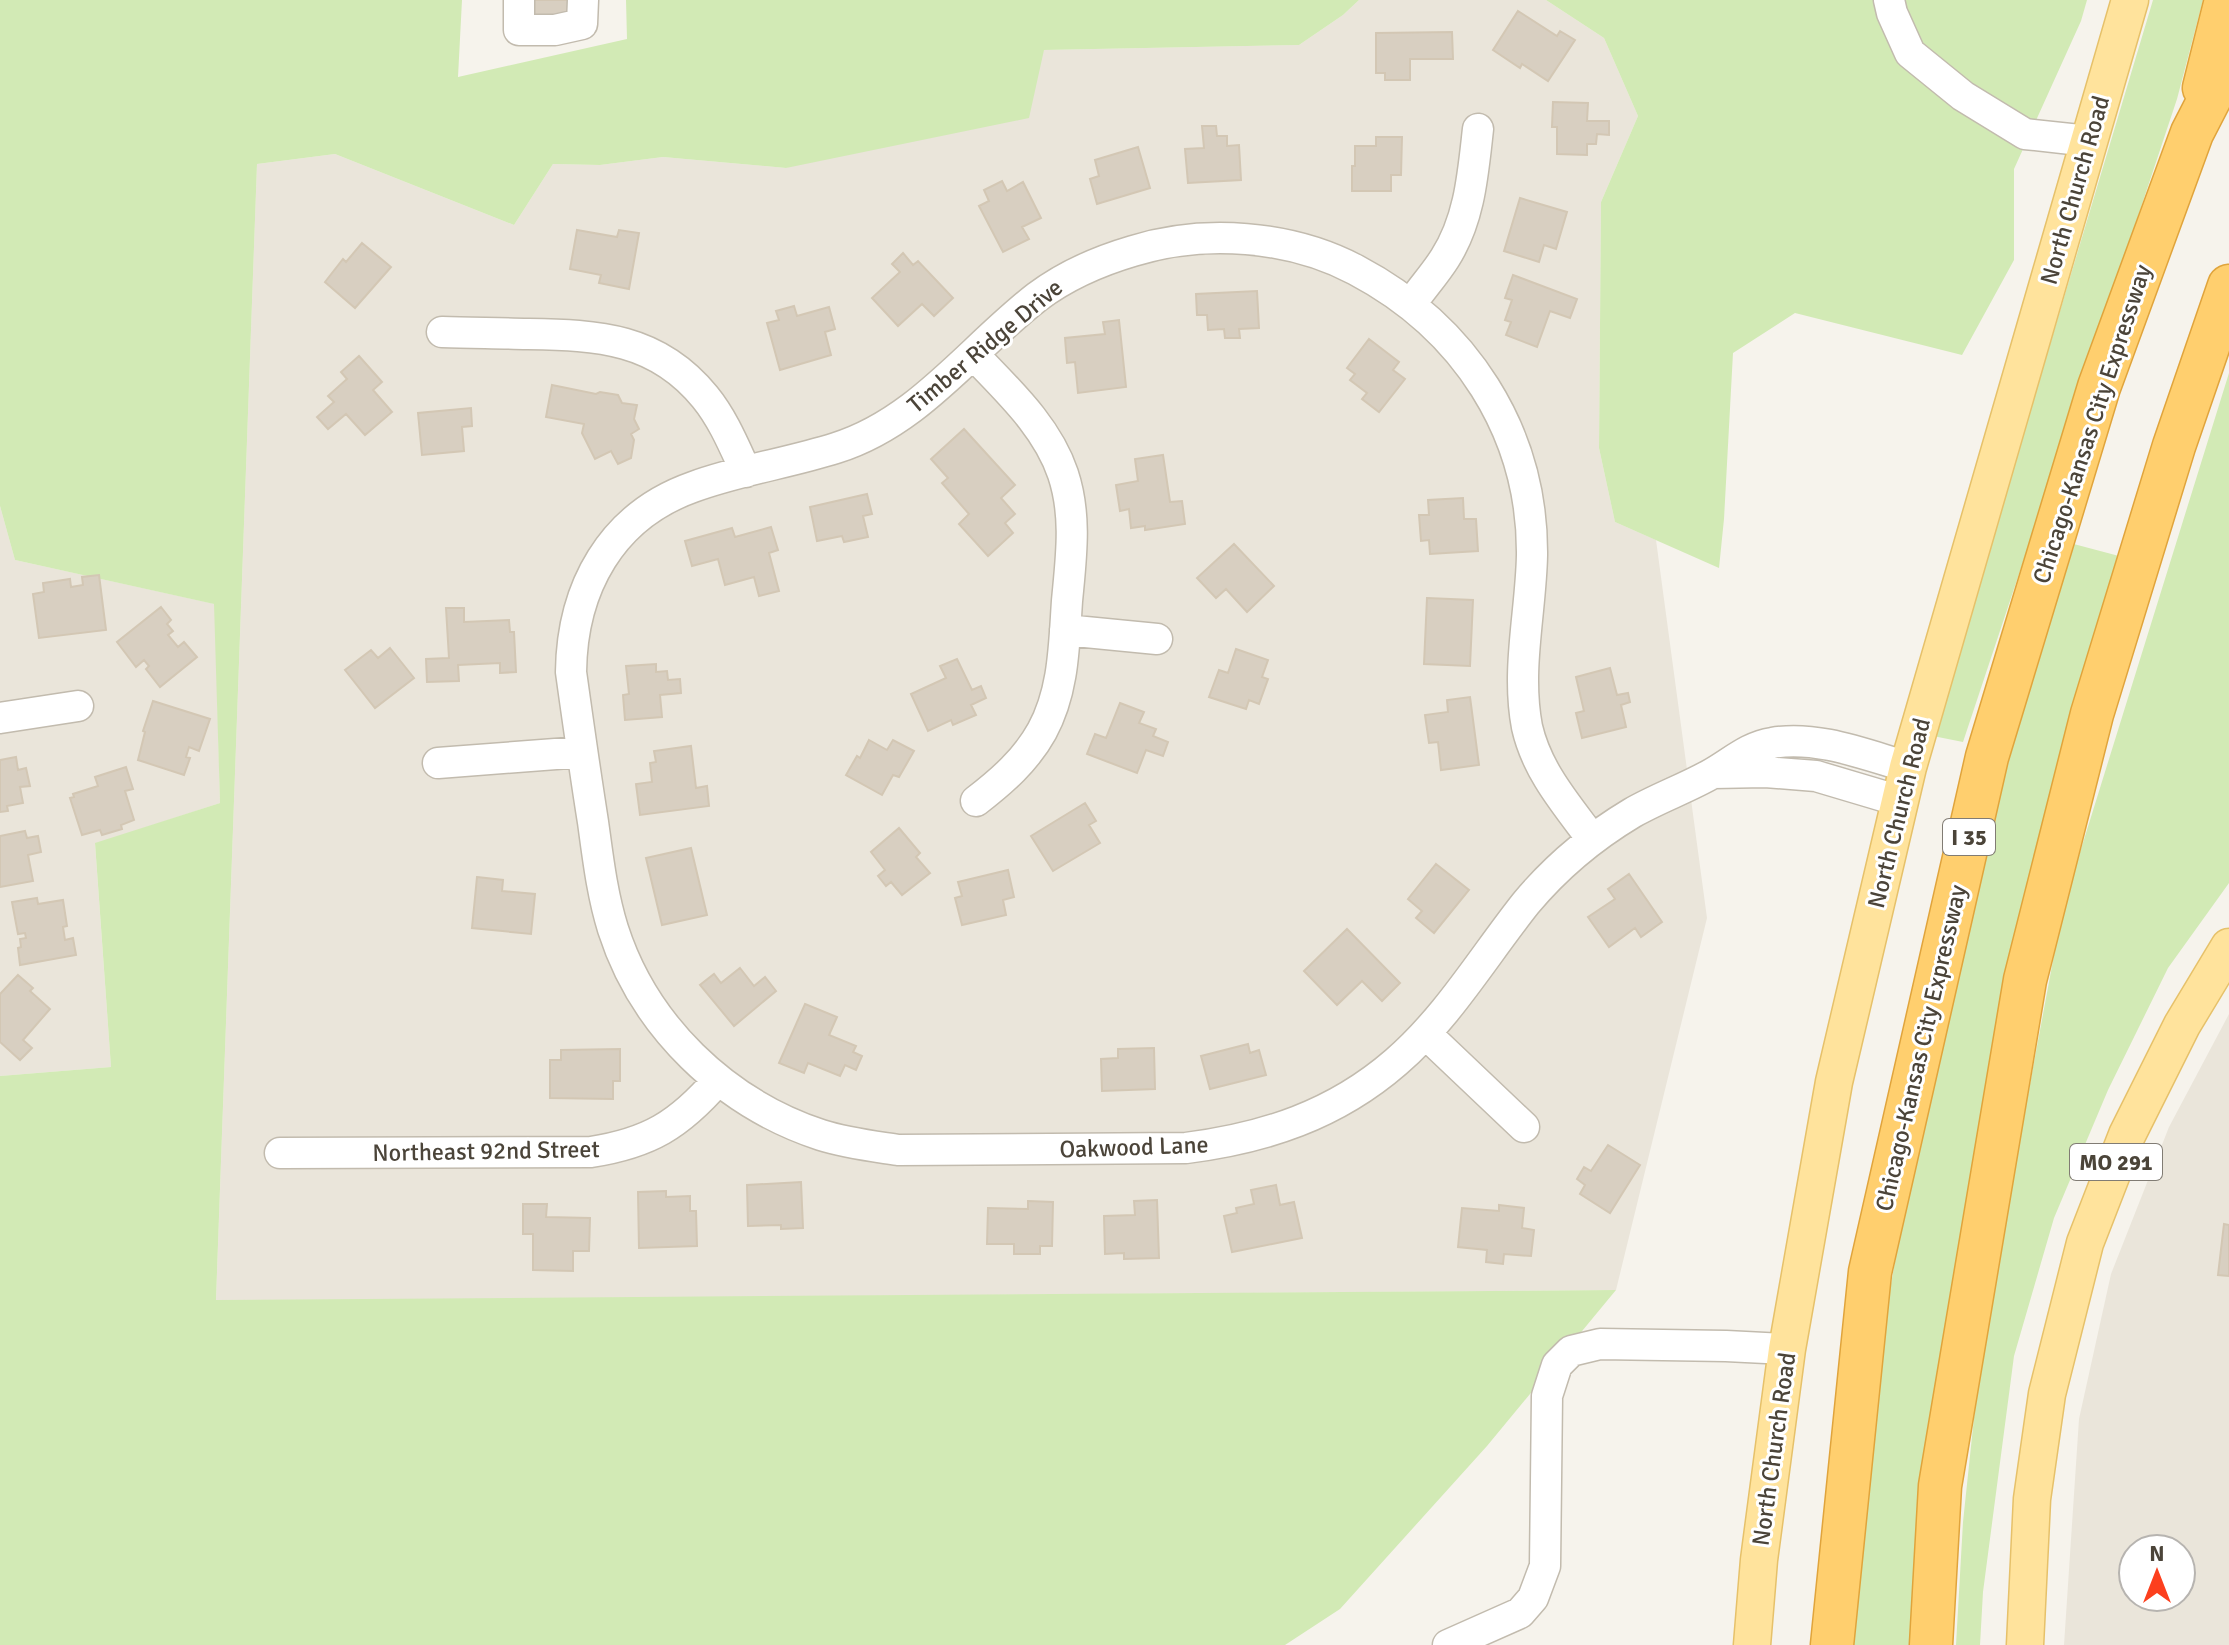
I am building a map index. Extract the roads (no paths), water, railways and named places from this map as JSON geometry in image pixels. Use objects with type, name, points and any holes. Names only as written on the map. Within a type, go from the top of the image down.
[{"type":"highway","points":[[2192,133],[2226,0]]},
{"type":"highway","name":"Chicago-Kansas City Expressway","points":[[1832,1645],[1870,1272],[1987,757],[2099,387],[2192,133],[2229,61]]},
{"type":"highway","points":[[1931,1645],[1940,1486],[2025,980],[2092,714],[2174,446],[2229,286]]},
{"type":"main road","name":"North Church Road","points":[[1752,1645],[1759,1560],[1787,1349],[1834,1082],[1904,784],[2130,0]]},
{"type":"main road","name":"MO 291","points":[[2025,1645],[2032,1499],[2047,1394],[2085,1243],[2134,1121],[2182,1025],[2229,947]]},
{"type":"street","points":[[519,0],[519,30],[555,30],[582,24],[583,0]]},
{"type":"street","points":[[1889,0],[1910,53],[1963,96],[2025,134],[2089,141]]},
{"type":"street","points":[[1411,304],[1459,232],[1468,201],[1478,129]]},
{"type":"street","name":"Timber Ridge Drive","points":[[718,1080],[670,1033],[650,1006],[630,972],[613,930],[603,893],[571,672],[571,643],[585,587],[618,536],[663,500],[692,487],[841,446],[885,427],[915,407],[1041,294],[1098,263],[1134,250],[1209,238],[1247,239],[1301,249],[1347,265],[1381,283],[1437,326],[1462,354],[1485,385],[1503,419],[1525,486],[1532,556],[1523,686],[1528,729],[1551,784],[1592,839]]},
{"type":"street","points":[[442,332],[578,334],[605,337],[634,346],[664,361],[686,377],[705,397],[722,422],[746,472]]},
{"type":"street","points":[[973,354],[1034,421],[1050,445],[1063,474],[1073,531],[1062,671],[1055,702],[1042,731],[1024,758],[1002,781],[976,801]]},
{"type":"street","points":[[1065,630],[1157,639]]},
{"type":"street","points":[[0,718],[78,706]]},
{"type":"street","name":"Oakwood Lane","points":[[718,1080],[745,1100],[784,1121],[854,1144],[898,1150],[1186,1148],[1268,1133],[1338,1103],[1396,1062],[1441,1017],[1527,903],[1557,870],[1592,839],[1633,812],[1713,773],[1738,756],[1771,743],[1804,742],[1847,749],[1904,784]]},
{"type":"street","points":[[438,763],[582,752]]},
{"type":"street","points":[[1426,1034],[1524,1127]]},
{"type":"street","name":"Northeast 92nd Street","points":[[280,1153],[591,1152],[621,1147],[649,1137],[678,1120],[718,1080]]},
{"type":"street","points":[[1448,1645],[1520,1613],[1533,1598],[1545,1566],[1547,1396],[1557,1365],[1571,1351],[1600,1344],[1787,1349]]}]
